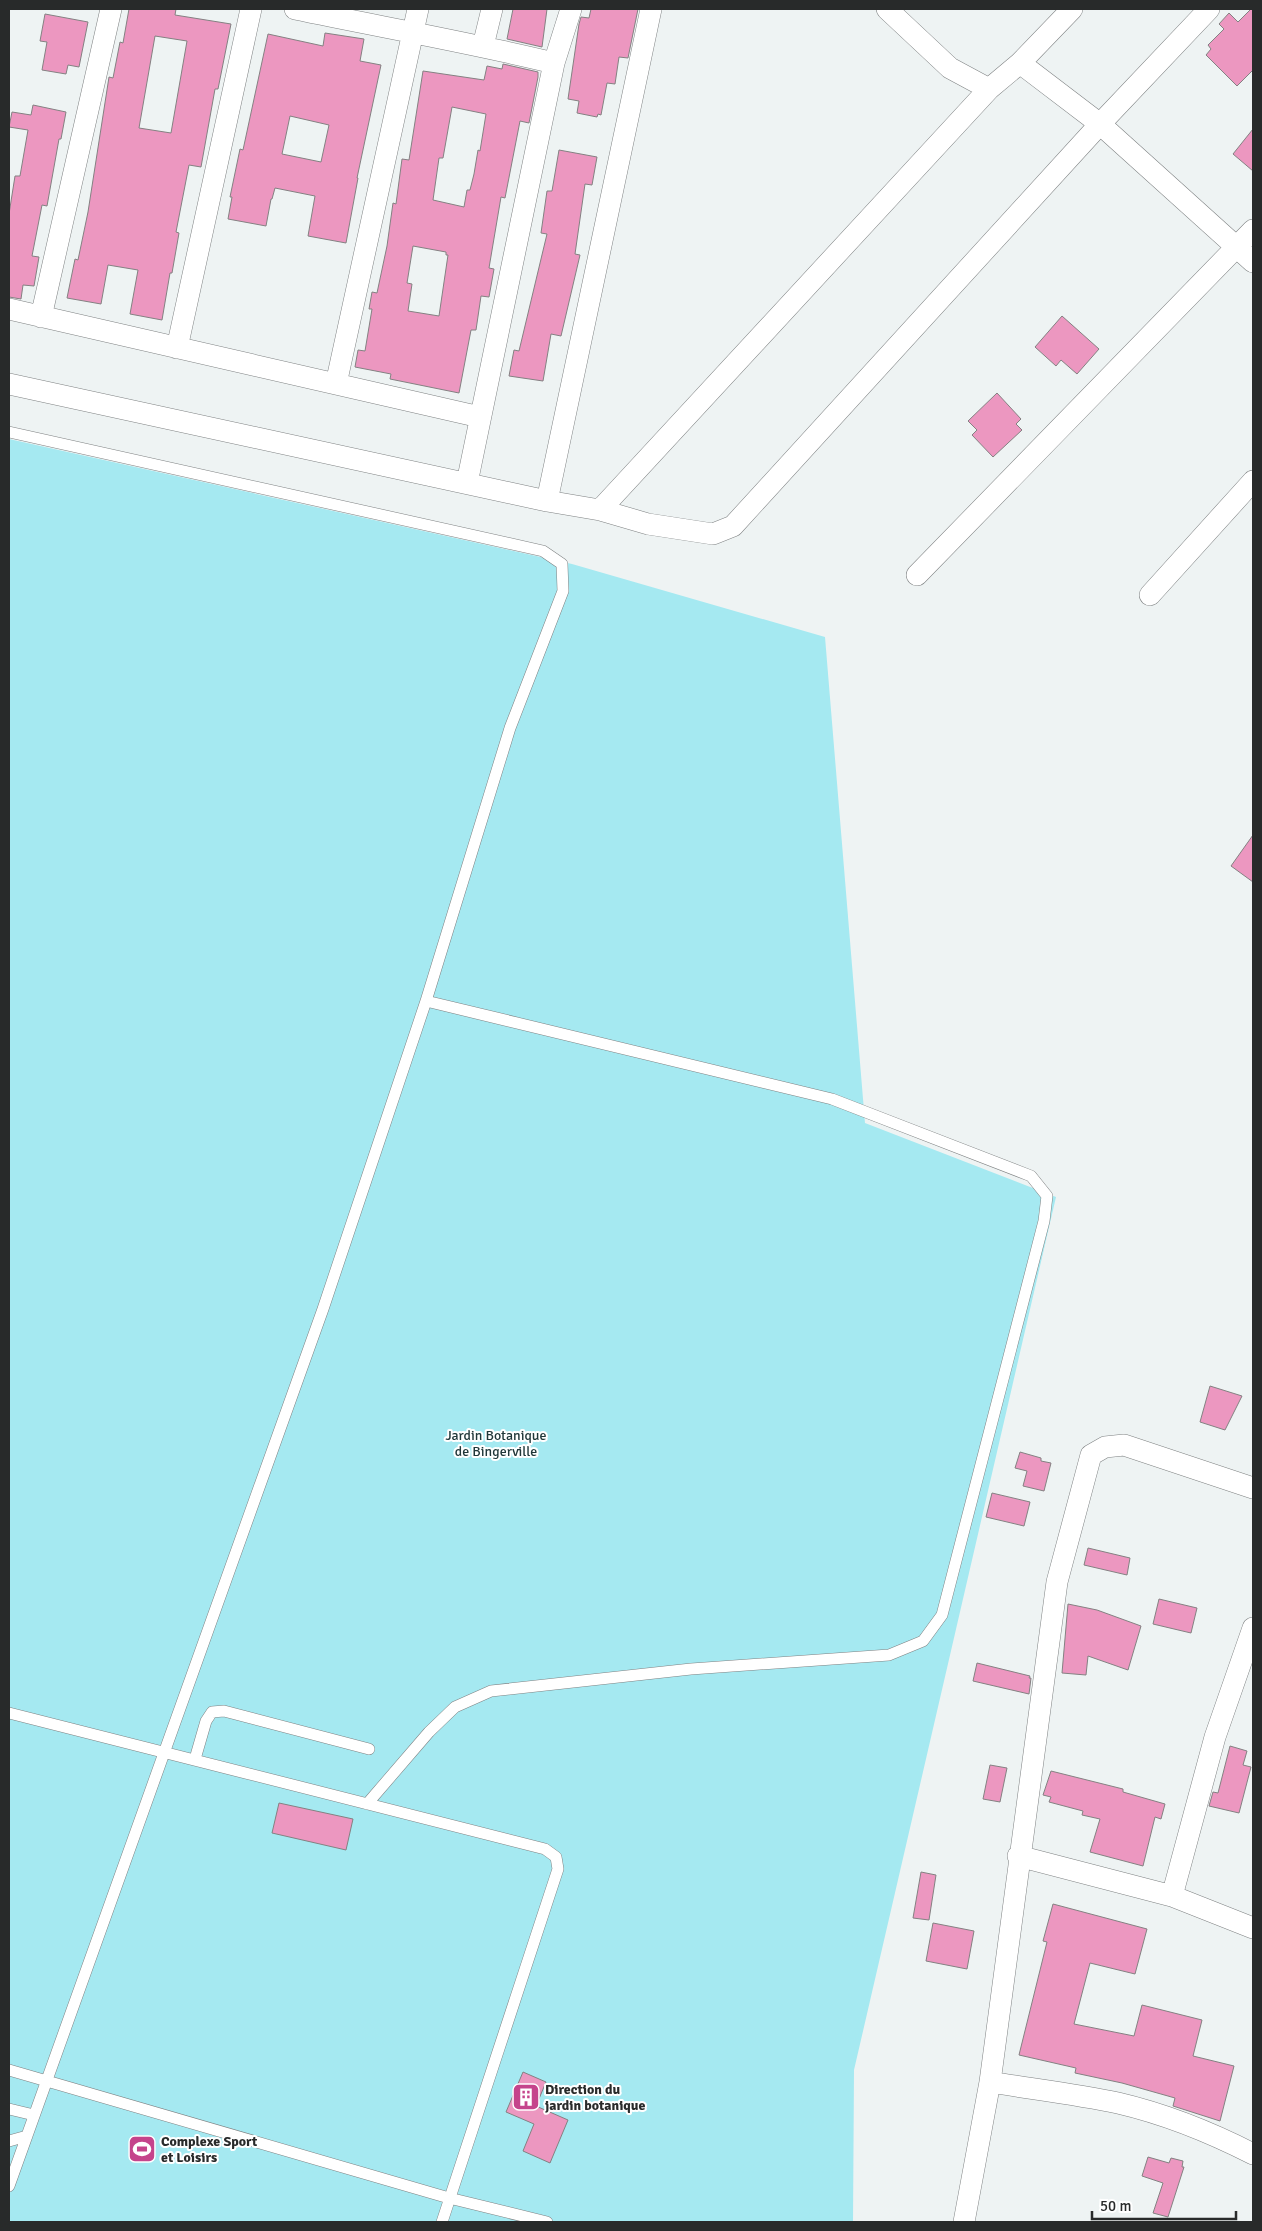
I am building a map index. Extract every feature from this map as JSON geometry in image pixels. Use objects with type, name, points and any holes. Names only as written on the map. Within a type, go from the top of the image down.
[{"type":"street","points":[[41,317],[111,9]]},
{"type":"street","points":[[177,348],[251,9]]},
{"type":"street","points":[[295,9],[412,34],[482,46],[554,63]]},
{"type":"street","points":[[336,384],[418,9]]},
{"type":"street","points":[[482,46],[492,9]]},
{"type":"street","points":[[467,484],[554,63],[571,9]]},
{"type":"street","points":[[547,501],[651,9]]},
{"type":"street","points":[[887,9],[950,68],[989,89]]},
{"type":"street","points":[[600,510],[989,89],[1020,63],[1072,9]]},
{"type":"street","points":[[9,384],[467,484],[600,510],[648,524],[713,534],[733,526],[1100,124],[1209,9]]},
{"type":"street","points":[[1020,63],[1100,124],[1253,262]]},
{"type":"street","points":[[917,575],[1253,230]]},
{"type":"street","points":[[9,310],[480,417]]},
{"type":"street","points":[[1150,595],[1253,481]]},
{"type":"street","points":[[964,2222],[990,2082],[1018,1856],[1057,1582],[1091,1455],[1105,1447],[1124,1445],[1253,1488]]},
{"type":"street","points":[[1172,1896],[1215,1737],[1253,1628]]},
{"type":"street","points":[[1018,1856],[1172,1896],[1253,1928]]},
{"type":"street","points":[[990,2082],[1125,2105],[1168,2117],[1229,2141],[1253,2154]]},
{"type":"lane","points":[[9,432],[543,551],[562,564],[563,591],[510,728],[426,1001],[323,1309],[9,2186]]},
{"type":"lane","points":[[367,1804],[429,1732],[455,1708],[491,1691],[691,1669],[889,1655],[923,1641],[942,1615],[1044,1222],[1047,1196],[1031,1176],[832,1099],[426,1001]]},
{"type":"lane","points":[[195,1759],[206,1721],[212,1712],[224,1711],[369,1749]]},
{"type":"lane","points":[[9,1713],[545,1849],[556,1856],[558,1869],[448,2198],[442,2222]]},
{"type":"lane","points":[[9,2070],[448,2198],[547,2222]]},
{"type":"lane","points":[[9,2109],[34,2115]]},
{"type":"lane","points":[[9,2140],[26,2136]]},
{"type":"green space","name":"Jardin Botanique de Bingerville","points":[[9,439],[572,564],[825,637],[865,1123],[1056,1197],[854,2070],[853,2222],[9,2222]]},
{"type":"building","points":[[129,9],[176,9],[175,15],[231,24],[218,89],[215,89],[201,167],[189,165],[176,232],[179,233],[162,320],[130,314],[138,270],[108,265],[101,304],[67,298],[75,259],[78,260],[88,212],[109,77],[113,78],[120,42],[123,43]],"holes":[[[155,36],[187,41],[171,133],[139,128]]]},
{"type":"building","points":[[513,9],[547,9],[542,47],[507,39]]},
{"type":"building","points":[[591,9],[638,9],[628,58],[619,57],[615,84],[607,83],[601,115],[598,114],[597,117],[577,113],[579,101],[568,99],[579,24],[581,17],[589,18]]},
{"type":"building","points":[[1253,9],[1253,70],[1237,86],[1206,55],[1211,49],[1208,45],[1224,29],[1219,24],[1229,13],[1238,22]]},
{"type":"building","points":[[45,14],[88,22],[79,67],[68,65],[66,74],[42,70],[47,42],[40,41]]},
{"type":"building","points":[[325,33],[364,39],[360,61],[381,65],[357,178],[346,243],[308,236],[315,196],[275,188],[266,226],[228,219],[232,197],[230,197],[240,149],[243,150],[268,34],[323,46]],"holes":[[[290,116],[329,125],[321,162],[282,154]]]},
{"type":"building","points":[[503,64],[538,72],[538,77],[529,123],[520,121],[505,198],[501,197],[489,268],[494,269],[489,297],[481,296],[476,330],[471,330],[459,393],[390,379],[391,374],[355,367],[358,350],[365,351],[372,309],[369,309],[372,292],[377,293],[387,246],[393,203],[396,204],[402,159],[409,160],[423,71],[484,80],[487,66],[502,69]],"holes":[[[452,107],[486,114],[480,151],[478,150],[474,174],[470,190],[467,190],[464,207],[433,200],[439,158],[443,158]],[[413,246],[446,252],[446,255],[448,255],[439,316],[408,311],[412,284],[407,283]]]},
{"type":"building","points":[[33,105],[66,112],[61,139],[59,139],[47,206],[42,205],[32,256],[39,257],[34,286],[23,285],[21,299],[9,297],[9,214],[15,176],[20,176],[28,130],[9,127],[12,112],[31,115]]},
{"type":"building","points":[[1253,129],[1253,171],[1233,154]]},
{"type":"building","points":[[559,150],[597,157],[592,185],[585,184],[575,254],[580,255],[561,336],[551,334],[543,381],[509,376],[514,350],[519,351],[547,234],[541,233],[547,191],[552,191]]},
{"type":"building","points":[[1062,316],[1099,349],[1077,374],[1061,360],[1056,366],[1035,347]]},
{"type":"building","points":[[997,393],[1021,419],[1016,424],[1022,430],[993,457],[972,435],[977,430],[968,421]]},
{"type":"building","points":[[1253,835],[1253,882],[1231,866]]},
{"type":"building","points":[[1210,1386],[1242,1396],[1225,1430],[1200,1422]]},
{"type":"building","points":[[1020,1452],[1051,1463],[1044,1491],[1023,1486],[1027,1471],[1015,1468]]},
{"type":"building","points":[[992,1493],[1030,1502],[1024,1526],[986,1517]]},
{"type":"building","points":[[1088,1548],[1130,1558],[1127,1575],[1084,1565]]},
{"type":"building","points":[[1159,1599],[1197,1608],[1191,1633],[1153,1624]]},
{"type":"building","points":[[1068,1604],[1097,1610],[1141,1626],[1128,1670],[1088,1656],[1086,1675],[1062,1673]]},
{"type":"building","points":[[977,1663],[1030,1676],[1029,1694],[973,1681]]},
{"type":"building","points":[[1230,1746],[1247,1751],[1243,1765],[1251,1767],[1239,1813],[1209,1806],[1213,1792],[1218,1793]]},
{"type":"building","points":[[990,1765],[1007,1768],[1000,1802],[983,1799]]},
{"type":"building","points":[[1051,1771],[1123,1789],[1123,1792],[1165,1804],[1161,1819],[1155,1817],[1143,1866],[1090,1852],[1100,1819],[1082,1815],[1083,1811],[1049,1802],[1051,1797],[1043,1795]]},
{"type":"building","points":[[279,1803],[353,1819],[346,1850],[272,1833]]},
{"type":"building","points":[[921,1872],[936,1875],[929,1920],[913,1918]]},
{"type":"building","points":[[1053,1904],[1147,1929],[1135,1974],[1090,1963],[1074,2024],[1134,2036],[1142,2005],[1202,2020],[1193,2056],[1234,2066],[1220,2121],[1173,2106],[1175,2098],[1122,2083],[1075,2073],[1076,2068],[1019,2055],[1047,1942],[1043,1941]]},
{"type":"building","points":[[933,1923],[974,1931],[967,1969],[926,1961]]},
{"type":"building","points":[[523,2072],[546,2082],[536,2106],[568,2120],[550,2163],[523,2151],[534,2124],[506,2112]]},
{"type":"building","points":[[1148,2157],[1169,2163],[1171,2158],[1183,2161],[1182,2167],[1184,2167],[1168,2217],[1153,2213],[1163,2183],[1142,2176]]},
{"type":"place","name":"Direction du jardin botanique","points":[[526,2097]]},
{"type":"place","name":"Complexe Sport et Loisirs","points":[[142,2149]]}]
